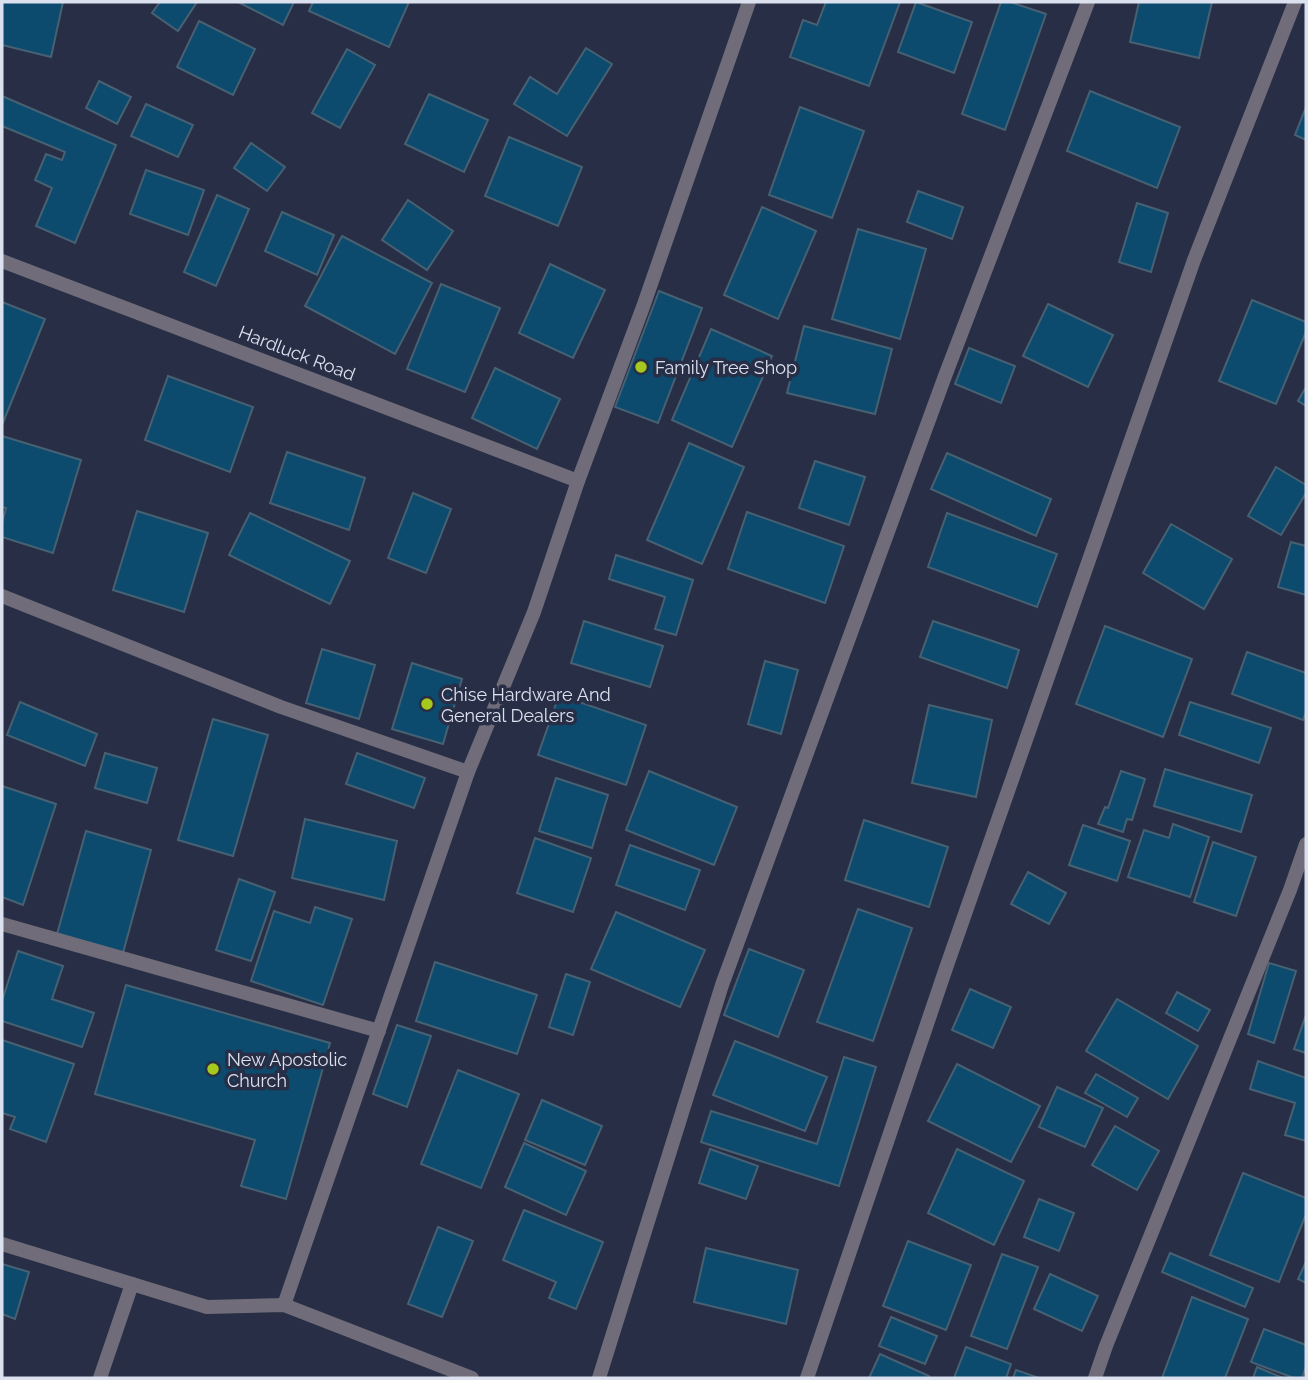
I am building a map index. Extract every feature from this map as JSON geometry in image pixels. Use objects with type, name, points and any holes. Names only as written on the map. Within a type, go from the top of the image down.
[{"type":"street","points":[[284,1305],[468,772],[534,612],[749,2]]},
{"type":"street","points":[[599,1378],[722,985],[944,376],[1088,2]]},
{"type":"street","points":[[807,1378],[941,984],[1194,260],[1295,2]]},
{"type":"street","name":"Hardluck Road","points":[[2,261],[579,481]]},
{"type":"street","points":[[2,596],[281,707],[468,772]]},
{"type":"street","points":[[1095,1378],[1306,844]]},
{"type":"street","points":[[2,924],[379,1031]]},
{"type":"street","points":[[2,1244],[207,1307],[284,1305],[472,1378]]},
{"type":"street","points":[[100,1378],[132,1284]]},
{"type":"building","points":[[2,2],[63,2],[51,57],[2,45]]},
{"type":"building","points":[[160,2],[197,2],[178,31],[152,13]]},
{"type":"building","points":[[238,2],[294,2],[283,25]]},
{"type":"building","points":[[313,2],[409,2],[389,47],[309,11]]},
{"type":"building","points":[[826,2],[900,2],[869,86],[790,57],[803,20],[817,25]]},
{"type":"building","points":[[916,2],[972,22],[954,73],[898,52]]},
{"type":"building","points":[[1001,2],[1010,2],[1046,14],[1005,130],[962,114]]},
{"type":"building","points":[[1139,2],[1212,2],[1199,58],[1130,42]]},
{"type":"building","points":[[199,21],[255,49],[233,95],[177,67]]},
{"type":"building","points":[[586,48],[612,64],[567,136],[514,104],[530,77],[557,94]]},
{"type":"building","points":[[347,49],[375,65],[340,128],[312,113]]},
{"type":"building","points":[[99,81],[131,97],[117,124],[86,108]]},
{"type":"building","points":[[1090,91],[1180,127],[1157,188],[1067,151]]},
{"type":"building","points":[[429,94],[488,120],[464,172],[405,144]]},
{"type":"building","points":[[2,96],[116,145],[75,243],[36,226],[52,188],[35,180],[46,154],[62,160],[65,152],[2,126]]},
{"type":"building","points":[[146,104],[193,125],[178,157],[131,136]]},
{"type":"building","points":[[800,107],[864,131],[832,218],[769,195]]},
{"type":"building","points":[[1306,107],[1306,140],[1295,135]]},
{"type":"building","points":[[509,137],[582,167],[558,226],[485,196]]},
{"type":"building","points":[[251,143],[285,167],[267,191],[234,168]]},
{"type":"building","points":[[146,170],[204,190],[188,235],[130,214]]},
{"type":"building","points":[[918,191],[963,207],[952,239],[907,222]]},
{"type":"building","points":[[217,195],[249,209],[216,286],[184,272]]},
{"type":"building","points":[[408,200],[453,231],[427,270],[382,240]]},
{"type":"building","points":[[1137,203],[1168,213],[1151,272],[1119,262]]},
{"type":"building","points":[[762,207],[816,231],[778,319],[724,295]]},
{"type":"building","points":[[282,212],[334,235],[317,275],[265,251]]},
{"type":"building","points":[[858,229],[926,249],[900,339],[832,319]]},
{"type":"building","points":[[342,236],[432,283],[395,354],[305,306]]},
{"type":"building","points":[[550,264],[605,290],[573,358],[519,333]]},
{"type":"building","points":[[441,284],[500,308],[465,392],[407,369]]},
{"type":"building","points":[[659,291],[702,308],[658,423],[615,407]]},
{"type":"building","points":[[1252,300],[1306,322],[1306,332],[1276,404],[1219,381]]},
{"type":"building","points":[[2,302],[45,319],[2,425]]},
{"type":"building","points":[[1048,304],[1113,335],[1088,387],[1023,356]]},
{"type":"building","points":[[804,326],[892,349],[875,414],[787,393]]},
{"type":"building","points":[[711,329],[772,356],[732,447],[672,420]]},
{"type":"building","points":[[969,348],[1015,366],[1001,403],[955,384]]},
{"type":"building","points":[[495,368],[560,399],[537,449],[472,418]]},
{"type":"building","points":[[168,376],[253,407],[230,472],[145,440]]},
{"type":"building","points":[[1306,387],[1306,406],[1298,401]]},
{"type":"building","points":[[2,436],[81,460],[53,553],[2,537],[6,508],[2,507]]},
{"type":"building","points":[[689,443],[744,467],[702,564],[647,540]]},
{"type":"building","points":[[287,452],[365,478],[349,530],[270,503]]},
{"type":"building","points":[[947,453],[1051,499],[1036,536],[931,489]]},
{"type":"building","points":[[815,461],[865,477],[849,525],[799,508]]},
{"type":"building","points":[[1276,467],[1306,485],[1306,493],[1281,535],[1248,516]]},
{"type":"building","points":[[413,493],[451,509],[426,573],[388,558]]},
{"type":"building","points":[[137,511],[208,533],[184,612],[113,590]]},
{"type":"building","points":[[747,512],[844,546],[825,603],[728,569]]},
{"type":"building","points":[[250,513],[350,561],[330,604],[229,555]]},
{"type":"building","points":[[947,513],[1057,554],[1037,607],[928,567]]},
{"type":"building","points":[[1171,524],[1232,559],[1204,609],[1143,573]]},
{"type":"building","points":[[1291,542],[1306,546],[1306,595],[1278,587]]},
{"type":"building","points":[[616,555],[693,580],[676,635],[655,629],[665,597],[609,579]]},
{"type":"building","points":[[584,621],[663,646],[650,687],[571,663]]},
{"type":"building","points":[[933,621],[1019,650],[1007,688],[920,657]]},
{"type":"building","points":[[1105,626],[1192,659],[1163,737],[1076,704]]},
{"type":"building","points":[[322,649],[375,665],[359,719],[306,703]]},
{"type":"building","points":[[1247,652],[1306,673],[1306,712],[1303,720],[1232,694]]},
{"type":"building","points":[[765,661],[798,670],[781,734],[748,724]]},
{"type":"building","name":"Chise Hardware And General Dealers","points":[[412,663],[462,679],[443,744],[392,729]]},
{"type":"building","points":[[559,695],[646,725],[626,785],[538,755]]},
{"type":"building","points":[[20,702],[97,734],[85,766],[7,735]]},
{"type":"building","points":[[1190,702],[1271,728],[1259,763],[1179,735]]},
{"type":"building","points":[[929,705],[992,720],[976,797],[912,783]]},
{"type":"building","points":[[213,719],[268,735],[233,856],[178,840]]},
{"type":"building","points":[[105,753],[157,768],[147,803],[95,788]]},
{"type":"building","points":[[357,753],[425,778],[414,808],[346,784]]},
{"type":"building","points":[[1165,769],[1252,795],[1241,832],[1154,806]]},
{"type":"building","points":[[649,771],[737,807],[714,865],[626,830]]},
{"type":"building","points":[[1121,771],[1145,779],[1132,820],[1127,819],[1123,832],[1098,824],[1105,807],[1108,808]]},
{"type":"building","points":[[556,778],[608,795],[592,848],[539,831]]},
{"type":"building","points":[[2,786],[56,804],[23,905],[2,897]]},
{"type":"building","points":[[305,819],[397,841],[384,900],[292,878]]},
{"type":"building","points":[[864,820],[948,847],[929,907],[845,880]]},
{"type":"building","points":[[1173,824],[1209,837],[1190,897],[1128,877],[1144,830],[1169,838]]},
{"type":"building","points":[[1083,825],[1130,841],[1117,881],[1069,865]]},
{"type":"building","points":[[86,831],[151,850],[123,953],[57,934]]},
{"type":"building","points":[[535,838],[591,858],[573,912],[517,893]]},
{"type":"building","points":[[1213,842],[1256,857],[1236,916],[1194,902]]},
{"type":"building","points":[[630,845],[700,870],[685,910],[616,885]]},
{"type":"building","points":[[1028,872],[1066,893],[1049,924],[1011,904]]},
{"type":"building","points":[[239,879],[275,892],[251,961],[216,950]]},
{"type":"building","points":[[315,907],[352,919],[323,1005],[251,981],[274,911],[310,923]]},
{"type":"building","points":[[858,909],[912,928],[873,1041],[817,1022]]},
{"type":"building","points":[[616,912],[705,950],[680,1007],[591,969]]},
{"type":"building","points":[[749,949],[804,970],[778,1037],[724,1015]]},
{"type":"building","points":[[18,951],[63,966],[52,999],[94,1013],[82,1047],[2,1021],[2,1001]]},
{"type":"building","points":[[435,962],[537,995],[517,1054],[416,1021]]},
{"type":"building","points":[[1269,963],[1296,971],[1274,1043],[1248,1034]]},
{"type":"building","points":[[566,974],[590,982],[573,1035],[549,1027]]},
{"type":"building","name":"New Apostolic Church","points":[[126,985],[330,1043],[286,1199],[241,1186],[255,1140],[95,1094]]},
{"type":"building","points":[[970,989],[1011,1007],[993,1048],[952,1030]]},
{"type":"building","points":[[1177,992],[1210,1010],[1198,1031],[1166,1013]]},
{"type":"building","points":[[1117,999],[1198,1046],[1168,1099],[1086,1051]]},
{"type":"building","points":[[1306,1015],[1306,1053],[1294,1049]]},
{"type":"building","points":[[397,1025],[431,1036],[407,1107],[373,1094]]},
{"type":"building","points":[[2,1040],[74,1064],[46,1142],[10,1129],[15,1117],[2,1113]]},
{"type":"building","points":[[735,1041],[827,1077],[805,1131],[713,1095]]},
{"type":"building","points":[[844,1057],[876,1067],[839,1186],[701,1142],[711,1111],[817,1144]]},
{"type":"building","points":[[1258,1061],[1306,1078],[1306,1141],[1285,1135],[1295,1103],[1250,1089]]},
{"type":"building","points":[[957,1064],[1040,1106],[1011,1162],[928,1121]]},
{"type":"building","points":[[458,1070],[519,1094],[481,1188],[421,1164]]},
{"type":"building","points":[[1096,1074],[1138,1098],[1127,1117],[1085,1093]]},
{"type":"building","points":[[1057,1087],[1103,1108],[1085,1147],[1039,1127]]},
{"type":"building","points":[[542,1100],[602,1126],[585,1165],[525,1140]]},
{"type":"building","points":[[1115,1126],[1159,1151],[1137,1190],[1092,1165]]},
{"type":"building","points":[[524,1143],[586,1171],[566,1215],[505,1187]]},
{"type":"building","points":[[710,1149],[758,1166],[746,1199],[699,1183]]},
{"type":"building","points":[[957,1149],[1024,1181],[994,1245],[928,1213]]},
{"type":"building","points":[[1243,1173],[1306,1198],[1306,1214],[1279,1282],[1210,1255]]},
{"type":"building","points":[[1039,1199],[1074,1213],[1059,1251],[1024,1237]]},
{"type":"building","points":[[524,1210],[603,1242],[576,1309],[549,1298],[556,1282],[503,1260]]},
{"type":"building","points":[[438,1227],[473,1241],[442,1317],[408,1304]]},
{"type":"building","points":[[908,1241],[971,1265],[946,1330],[883,1306]]},
{"type":"building","points":[[706,1248],[798,1270],[786,1324],[694,1302]]},
{"type":"building","points":[[1170,1253],[1253,1288],[1245,1307],[1162,1272]]},
{"type":"building","points":[[1002,1254],[1038,1267],[1007,1349],[971,1336]]},
{"type":"building","points":[[1306,1262],[1306,1283],[1298,1279]]},
{"type":"building","points":[[2,1264],[29,1272],[15,1319],[2,1314]]},
{"type":"building","points":[[1050,1274],[1098,1296],[1082,1331],[1034,1309]]},
{"type":"building","points":[[1192,1297],[1248,1319],[1225,1378],[1162,1378]]},
{"type":"building","points":[[891,1317],[937,1336],[925,1364],[879,1346]]},
{"type":"building","points":[[1264,1329],[1306,1345],[1306,1366],[1302,1378],[1294,1378],[1251,1362]]},
{"type":"building","points":[[966,1347],[1011,1364],[1006,1378],[954,1378]]},
{"type":"building","points":[[880,1354],[929,1376],[869,1378]]},
{"type":"building","points":[[1257,1367],[1283,1378],[1253,1378]]},
{"type":"building","points":[[1016,1370],[1039,1378],[1013,1378]]},
{"type":"place","name":"Family Tree Shop","points":[[641,367]]},
{"type":"place","name":"Chise Hardware And General Dealers","points":[[427,704]]},
{"type":"place","name":"New Apostolic Church","points":[[213,1069]]}]
